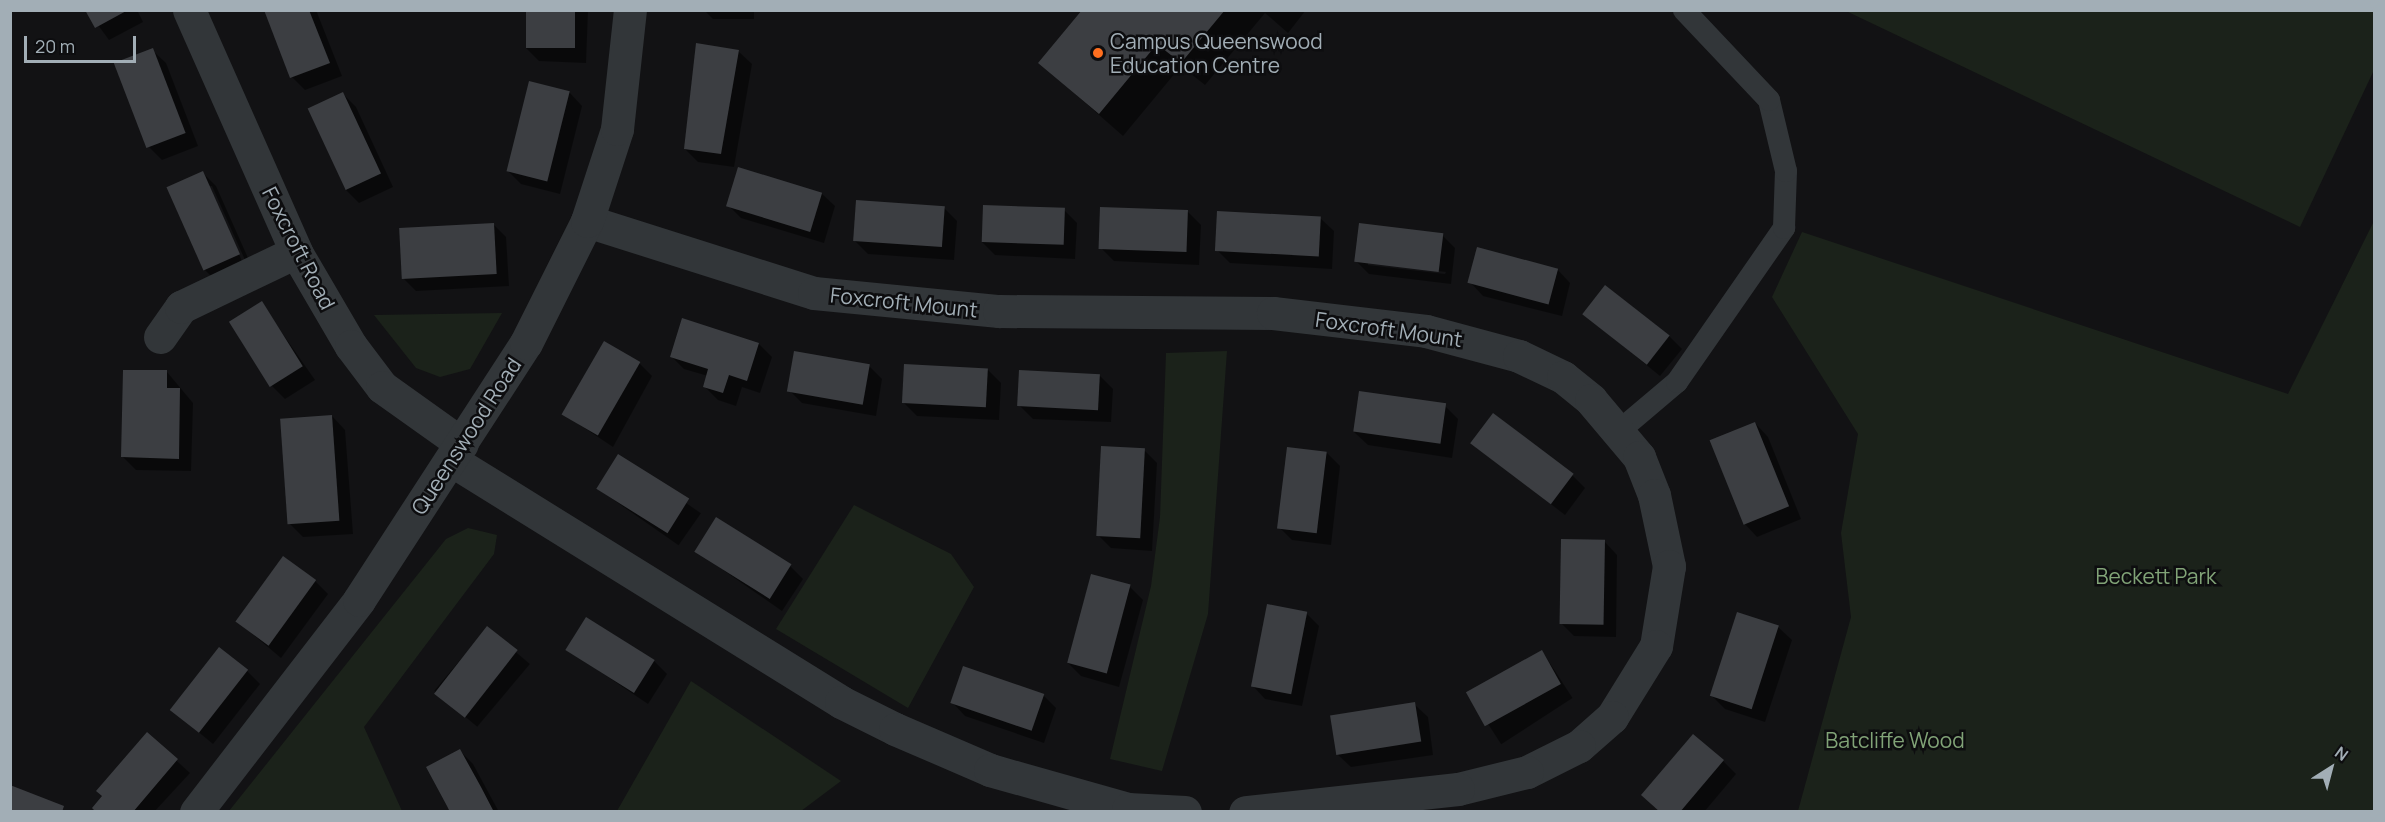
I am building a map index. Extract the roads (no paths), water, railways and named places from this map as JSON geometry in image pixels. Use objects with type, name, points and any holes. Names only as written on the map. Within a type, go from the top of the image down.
[{"type":"street","name":"Foxcroft Road","points":[[189,10],[296,252],[382,387],[457,452]]},
{"type":"street","name":"Queenswood Road","points":[[196,812],[359,600],[526,343],[587,221],[617,129],[630,10]]},
{"type":"street","name":"Foxcroft Mount","points":[[587,221],[814,293],[999,311],[1274,313],[1426,331],[1519,356],[1563,377],[1619,431],[1639,457],[1654,495],[1669,566],[1656,646],[1612,717],[1579,746],[1527,772],[1458,789],[1245,812]]},
{"type":"street","points":[[160,337],[181,307],[296,252]]},
{"type":"street","points":[[457,452],[841,702],[990,770],[1127,810],[1185,812]]},
{"type":"lane","points":[[1619,431],[1677,382],[1741,298],[1784,228],[1786,171],[1769,100],[1684,10]]},
{"type":"place","name":"Campus Queenswood Education Centre","points":[[1098,53]]},
{"type":"park label","name":"Beckett Park","points":[[2156,576]]},
{"type":"park label","name":"Batcliffe Wood","points":[[1895,740]]}]
